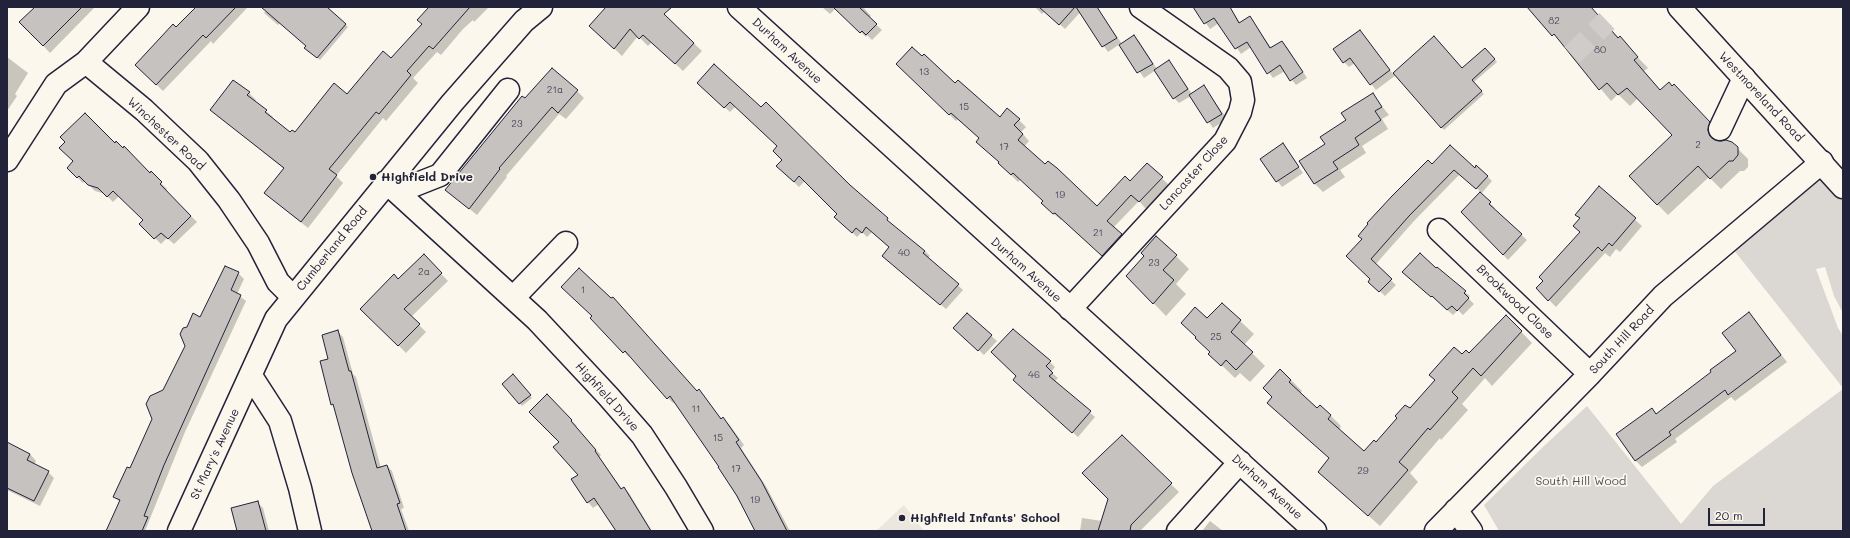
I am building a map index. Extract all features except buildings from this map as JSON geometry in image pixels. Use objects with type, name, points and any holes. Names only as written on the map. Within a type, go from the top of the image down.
[{"type":"street","points":[[7,160],[56,84],[86,62],[138,7]]},
{"type":"street","name":"Cumberland Road","points":[[251,376],[276,319],[293,297],[391,187],[452,103],[524,21],[541,7]]},
{"type":"street","name":"Durham Avenue","points":[[739,7],[1315,531]]},
{"type":"street","name":"Lancaster Close","points":[[1070,309],[1225,141],[1240,112],[1243,100],[1240,82],[1228,68],[1142,7]]},
{"type":"street","name":"Westmoreland Road","points":[[1679,7],[1822,162],[1843,187]]},
{"type":"street","name":"Winchester Road","points":[[86,62],[144,110],[198,161],[229,200],[258,243],[278,282],[293,297]]},
{"type":"street","points":[[1720,129],[1744,78]]},
{"type":"street","points":[[391,187],[440,175],[508,90]]},
{"type":"street","name":"South Hill Road","points":[[1436,531],[1590,374],[1663,296],[1822,162]]},
{"type":"street","name":"Highfield Drive","points":[[391,187],[537,320],[642,435],[676,487],[702,531]]},
{"type":"street","name":"Brookwood Close","points":[[1439,230],[1590,374]]},
{"type":"street","points":[[513,298],[566,243]]},
{"type":"street","points":[[251,376],[280,421],[300,488],[310,531]]},
{"type":"street","name":"St Mary's Avenue","points":[[179,531],[251,376]]},
{"type":"street","points":[[1178,531],[1240,462]]},
{"type":"street","points":[[1456,510],[1471,531]]},
{"type":"shaded area","name":"Highfield Infants' School","points":[[904,505],[924,531],[876,531]]},
{"type":"green space","points":[[1821,173],[1843,200],[1843,313],[1834,296],[1825,267],[1816,269],[1838,328],[1843,336],[1843,388],[1733,249]]},
{"type":"green space","name":"South Hill Wood","points":[[1843,389],[1843,531],[1499,531],[1484,505],[1587,406],[1681,524],[1713,486]]},
{"type":"tunnel","points":[[1572,55],[1607,21]]},
{"type":"place","name":"Highfield Drive","points":[[373,177]]},
{"type":"place","name":"Highfield Infants' School","points":[[902,518]]}]
